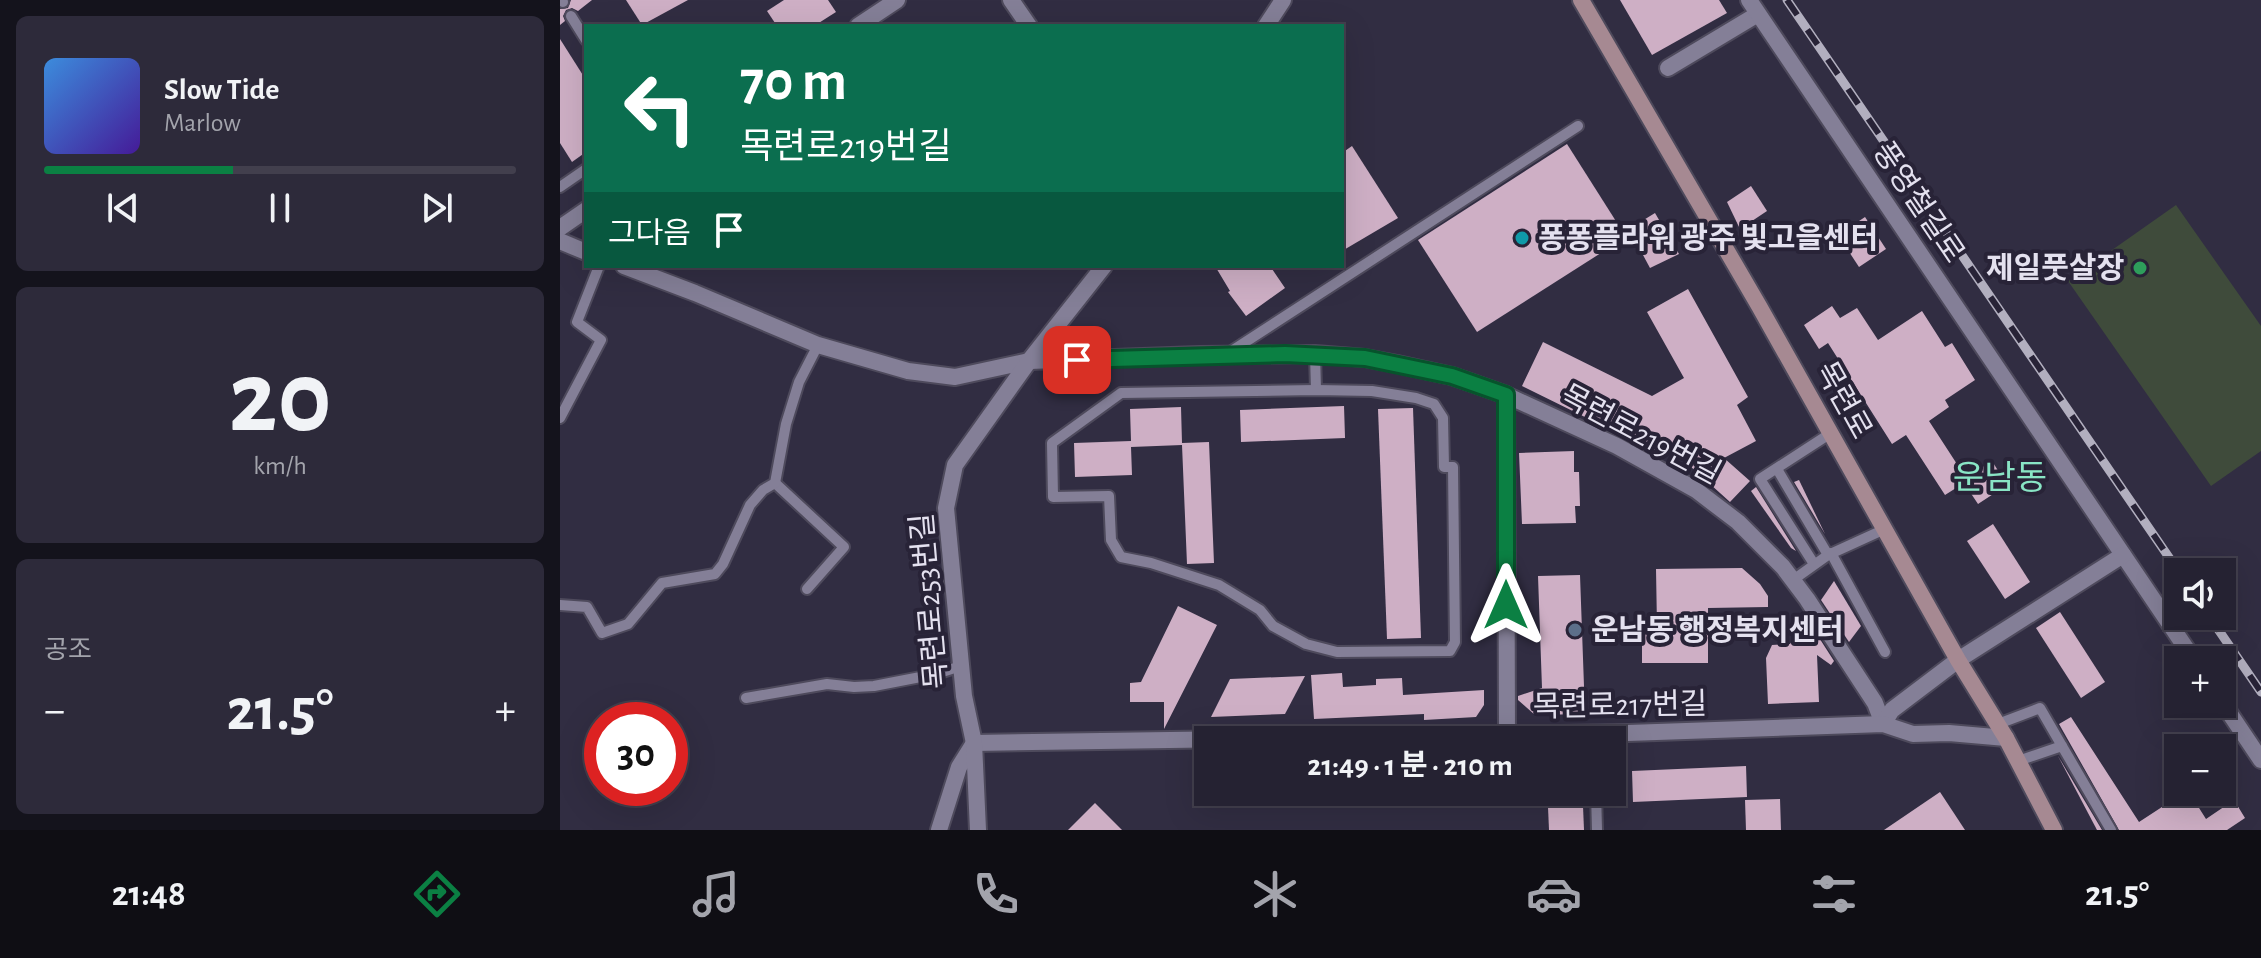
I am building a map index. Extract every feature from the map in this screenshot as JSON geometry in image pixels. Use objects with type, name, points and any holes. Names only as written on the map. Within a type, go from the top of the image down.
[{"type":"main road","name":"목련로","points":[[1581,0],[1958,660],[2002,731],[2054,830]]},
{"type":"street","points":[[861,24],[897,0]]},
{"type":"street","points":[[1011,0],[1028,24]]},
{"type":"street","points":[[1267,24],[1283,0]]},
{"type":"street","points":[[1668,68],[1753,7]]},
{"type":"street","name":"풍영철길로","points":[[1753,7],[2185,646]]},
{"type":"street","points":[[560,228],[584,211]]},
{"type":"street","points":[[560,241],[584,251]]},
{"type":"street","name":"목련로219번길","points":[[629,268],[818,345],[908,371],[955,377],[1029,361],[1315,354],[1397,364],[1452,376],[1506,395],[1617,446],[1696,490],[1738,522],[1793,580],[1875,703],[1883,724]]},
{"type":"street","name":"목련로253번길","points":[[978,830],[974,743],[964,696],[946,508],[955,465],[1029,361],[1102,268]]},
{"type":"street","points":[[1506,395],[1507,726]]},
{"type":"street","points":[[1883,724],[1892,710],[1958,660],[2123,555]]},
{"type":"street","points":[[2233,718],[2261,760]]},
{"type":"street","name":"목련로217번길","points":[[1626,736],[1883,724],[1913,734],[2002,731]]},
{"type":"street","name":"목련로217번길","points":[[974,743],[1194,739]]},
{"type":"street","points":[[939,830],[959,767],[974,743]]},
{"type":"lane","points":[[571,16],[584,37]]},
{"type":"lane","points":[[1225,355],[1578,126]]},
{"type":"lane","points":[[560,187],[584,170]]},
{"type":"lane","points":[[560,418],[601,340],[577,322],[598,268]]},
{"type":"lane","points":[[560,605],[587,607],[602,633],[628,624],[662,583],[715,574],[723,564],[750,505],[763,490],[775,483],[786,424],[799,382],[818,345]]},
{"type":"lane","points":[[1315,354],[1316,390]]},
{"type":"lane","points":[[1316,390],[1372,391],[1416,398],[1434,404],[1443,418],[1444,467],[1453,467],[1455,642],[1450,651],[1337,652],[1306,644],[1273,626],[1260,610],[1219,585],[1151,563],[1121,557],[1111,540],[1109,496],[1053,497],[1052,443],[1121,393],[1316,390]]},
{"type":"lane","points":[[1814,564],[1760,479],[1831,433]]},
{"type":"lane","points":[[1777,469],[1830,554],[1885,652]]},
{"type":"lane","points":[[775,483],[844,547],[807,589]]},
{"type":"lane","points":[[1793,580],[1830,554],[1885,529]]},
{"type":"lane","points":[[746,698],[827,684],[874,686],[961,666]]},
{"type":"lane","points":[[2002,731],[2040,708],[2111,830]]},
{"type":"lane","points":[[2018,761],[2062,746]]},
{"type":"lane","points":[[1596,806],[1597,830]]},
{"type":"green space","points":[[2176,205],[2261,326],[2261,451],[2211,486],[2068,281]]},
{"type":"building","points":[[571,0],[592,0],[578,11],[572,8],[566,10],[563,16],[565,21],[560,25],[560,9],[568,8]]},
{"type":"building","points":[[626,0],[688,0],[644,24]]},
{"type":"building","points":[[784,0],[828,0],[836,12],[817,24],[776,24],[767,11]]},
{"type":"building","points":[[1620,0],[1719,0],[1727,13],[1652,55]]},
{"type":"building","points":[[560,39],[584,77],[584,153],[572,162],[560,143]]},
{"type":"building","name":"퐁퐁플라워 광주 빛고을센터","points":[[1567,144],[1626,237],[1477,332],[1418,240]]},
{"type":"building","points":[[1352,146],[1398,218],[1344,250],[1344,152]]},
{"type":"building","points":[[1751,186],[1767,211],[1740,229],[1727,202]]},
{"type":"building","points":[[1655,213],[1679,254],[1650,268],[1629,229]]},
{"type":"building","points":[[1865,217],[1886,249],[1859,267],[1838,235]]},
{"type":"building","points":[[1216,268],[1271,268],[1285,288],[1246,316]]},
{"type":"building","points":[[1688,289],[1748,397],[1737,405],[1756,441],[1724,458],[1750,481],[1730,502],[1670,448],[1660,454],[1522,386],[1543,342],[1652,396],[1684,378],[1647,312]]},
{"type":"building","points":[[1832,306],[1840,318],[1857,308],[1878,340],[1922,311],[1945,347],[1952,343],[1975,380],[1945,400],[1949,407],[1929,421],[1966,478],[1992,461],[2007,485],[1978,504],[1964,483],[1945,495],[1906,435],[1892,444],[1828,343],[1819,349],[1804,325]]},
{"type":"building","points":[[1344,406],[1345,438],[1241,442],[1240,410]]},
{"type":"building","points":[[1181,407],[1182,443],[1209,442],[1214,563],[1187,564],[1182,445],[1131,447],[1132,475],[1075,477],[1074,443],[1131,441],[1130,409]]},
{"type":"building","points":[[1413,408],[1421,638],[1387,639],[1378,409]]},
{"type":"building","points":[[1574,451],[1574,472],[1579,472],[1580,506],[1575,506],[1576,523],[1522,524],[1519,453]]},
{"type":"building","points":[[1799,480],[1825,534],[1794,482]]},
{"type":"building","points":[[1756,487],[1796,551],[1751,491]]},
{"type":"building","points":[[1993,524],[2030,582],[2005,599],[1967,541]]},
{"type":"building","points":[[1742,568],[1768,596],[1768,607],[1708,608],[1708,663],[1642,663],[1642,627],[1657,627],[1656,569]]},
{"type":"building","name":"운남동 행정복지센터","points":[[1580,575],[1585,714],[1535,715],[1518,700],[1518,696],[1542,688],[1538,576]]},
{"type":"building","points":[[1834,581],[1861,626],[1849,642],[1821,600]]},
{"type":"building","points":[[1178,606],[1217,625],[1164,729],[1164,702],[1130,702],[1130,683],[1141,682]]},
{"type":"building","points":[[2060,612],[2105,682],[2081,698],[2036,628]]},
{"type":"building","points":[[1807,619],[1834,661],[1831,665],[1817,655],[1819,702],[1768,704],[1766,658],[1772,645],[1790,644]]},
{"type":"building","points":[[1342,673],[1343,687],[1376,685],[1376,679],[1402,678],[1403,695],[1484,690],[1484,705],[1476,717],[1424,720],[1424,714],[1314,719],[1311,675]]},
{"type":"building","points":[[1305,676],[1285,714],[1211,717],[1230,679]]},
{"type":"building","points":[[2071,717],[2139,822],[2164,806],[2198,806],[2206,819],[2225,806],[2236,806],[2236,803],[2245,818],[2227,830],[2119,830],[2059,724]]},
{"type":"building","points":[[2058,756],[2102,830],[2097,830]]},
{"type":"building","points":[[1746,766],[1747,797],[1633,802],[1632,771]]},
{"type":"building","points":[[1940,792],[1965,830],[1884,830]]},
{"type":"building","points":[[1780,799],[1781,830],[1746,830],[1745,800]]},
{"type":"building","points":[[1095,803],[1122,830],[1068,830]]},
{"type":"building","points":[[1475,806],[1548,806],[1548,807]]},
{"type":"building","points":[[1583,806],[1584,830],[1549,830],[1548,807]]},
{"type":"railway","points":[[1787,0],[2169,558]]},
{"type":"railway","points":[[2219,630],[2261,692]]},
{"type":"place","name":"퐁퐁플라워 광주 빛고을센터","points":[[1522,238]]},
{"type":"place","name":"제일풋살장","points":[[2140,268]]},
{"type":"place","name":"운남동 행정복지센터","points":[[1575,630]]},
{"type":"district","name":"운남동","points":[[2000,477]]},
{"type":"route","points":[[1077,360],[1285,354],[1365,358],[1452,376],[1506,395],[1506,605]]}]
